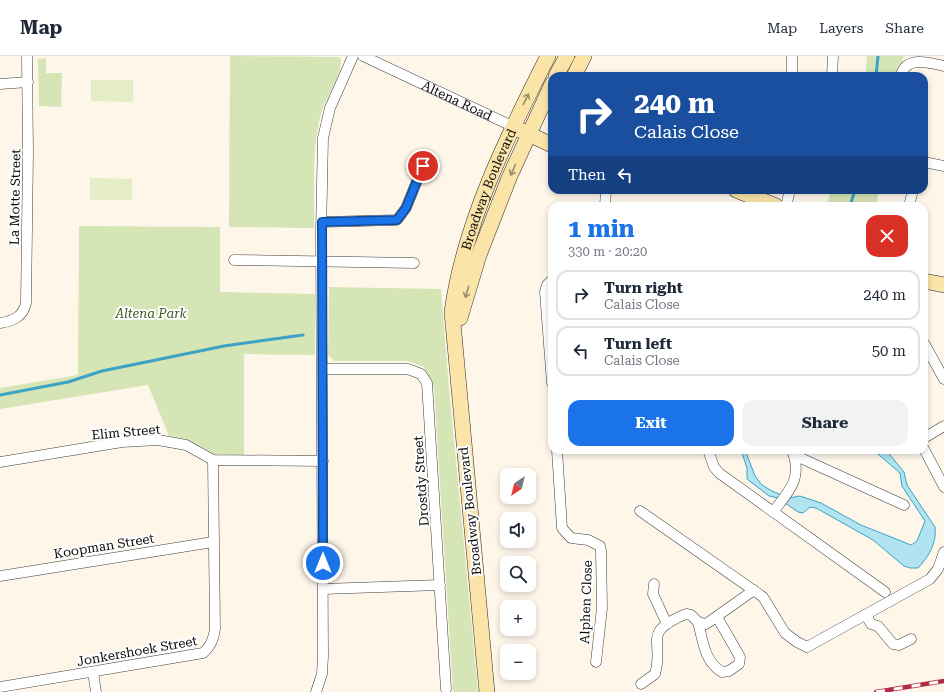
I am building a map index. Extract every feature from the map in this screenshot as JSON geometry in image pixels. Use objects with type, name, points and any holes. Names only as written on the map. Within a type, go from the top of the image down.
[{"type":"main road","name":"Broadway Boulevard","points":[[455,330],[452,322],[452,312],[464,253],[512,126],[548,56]]},
{"type":"main road","points":[[558,72],[567,56]]},
{"type":"main road","points":[[576,72],[584,56]]},
{"type":"main road","name":"Broadway Boulevard","points":[[487,692],[454,343],[455,330],[479,255],[528,134],[548,92]]},
{"type":"main road","name":"Altena Road","points":[[512,126],[548,142]]},
{"type":"main road","points":[[746,194],[766,202]]},
{"type":"main road","points":[[928,282],[944,285]]},
{"type":"street","name":"La Motte Street","points":[[0,323],[17,318],[23,312],[26,303],[27,56]]},
{"type":"street","points":[[316,692],[322,674],[323,656],[322,222],[324,129],[330,108],[353,56]]},
{"type":"street","name":"Altena Road","points":[[363,56],[512,126]]},
{"type":"street","points":[[792,56],[792,72]]},
{"type":"street","points":[[832,72],[833,56]]},
{"type":"street","points":[[902,72],[904,67],[913,60],[944,66]]},
{"type":"street","points":[[0,84],[28,82]]},
{"type":"street","points":[[928,163],[944,166]]},
{"type":"street","points":[[322,222],[397,220],[406,208],[423,166]]},
{"type":"street","points":[[234,260],[414,263]]},
{"type":"street","points":[[548,284],[546,292],[548,322]]},
{"type":"street","points":[[928,350],[944,379]]},
{"type":"street","name":"Drostdy Street","points":[[322,369],[408,369],[417,372],[425,378],[428,388],[446,689]]},
{"type":"street","points":[[928,436],[944,426]]},
{"type":"street","name":"Elim Street","points":[[0,462],[122,442],[158,440],[186,445],[213,460],[322,461]]},
{"type":"street","name":"Alphen Close","points":[[557,454],[562,528],[571,538],[594,542],[600,546],[601,551],[602,608],[596,662]]},
{"type":"street","points":[[709,454],[714,467],[719,473],[885,592]]},
{"type":"street","points":[[773,512],[796,477],[793,454]]},
{"type":"street","points":[[795,454],[904,505]]},
{"type":"street","points":[[927,454],[944,487]]},
{"type":"street","name":"Jonkershoek Street","points":[[0,687],[204,654],[212,642],[215,629],[212,542],[213,460]]},
{"type":"street","points":[[640,511],[754,590],[766,601],[785,633],[803,646],[807,647],[815,644],[933,576],[944,554]]},
{"type":"street","name":"Koopman Street","points":[[0,576],[212,542]]},
{"type":"street","points":[[654,584],[653,594],[667,624]]},
{"type":"street","points":[[323,589],[440,585]]},
{"type":"street","points":[[641,684],[655,674],[657,636],[661,628],[686,614],[691,615],[698,622],[706,624],[754,590]]},
{"type":"street","points":[[866,615],[871,624],[878,626],[893,644],[899,645],[911,639]]},
{"type":"street","points":[[698,622],[703,648],[714,666],[722,672],[729,671],[739,664],[740,657],[717,616]]},
{"type":"street","points":[[93,672],[96,692]]},
{"type":"green space","points":[[230,56],[340,57],[340,70],[323,108],[318,128],[314,171],[314,228],[229,227]]},
{"type":"green space","points":[[867,56],[904,56],[898,72],[865,72]]},
{"type":"green space","points":[[46,58],[46,73],[62,73],[61,107],[39,106],[38,59]]},
{"type":"green space","points":[[91,80],[133,80],[133,102],[91,101]]},
{"type":"green space","points":[[90,178],[132,179],[132,200],[90,200]]},
{"type":"green space","points":[[830,194],[878,194],[877,202],[828,202]]},
{"type":"green space","name":"Altena Park","points":[[79,226],[220,227],[220,292],[315,294],[315,355],[244,354],[244,455],[214,454],[186,439],[169,436],[148,385],[0,409],[0,388],[78,375]]},
{"type":"green space","points":[[329,287],[441,289],[478,692],[453,692],[434,388],[424,367],[408,361],[334,361],[328,355]]},
{"type":"water","points":[[742,454],[747,454],[755,476],[762,485],[772,491],[789,498],[800,496],[821,503],[861,525],[911,545],[917,541],[925,521],[902,486],[900,473],[878,454],[889,454],[904,472],[907,485],[935,527],[935,538],[929,554],[918,568],[904,566],[873,540],[816,508],[810,507],[803,513],[798,512],[778,498],[769,496],[747,479],[747,468]]},
{"type":"waterway","points":[[876,72],[878,56]]},
{"type":"waterway","points":[[851,202],[854,194]]},
{"type":"waterway","points":[[0,395],[68,382],[102,371],[224,346],[303,335]]},
{"type":"railway","points":[[876,692],[944,681]]},
{"type":"route","points":[[323,563],[322,222],[397,220],[402,216],[406,208],[423,166]]}]
